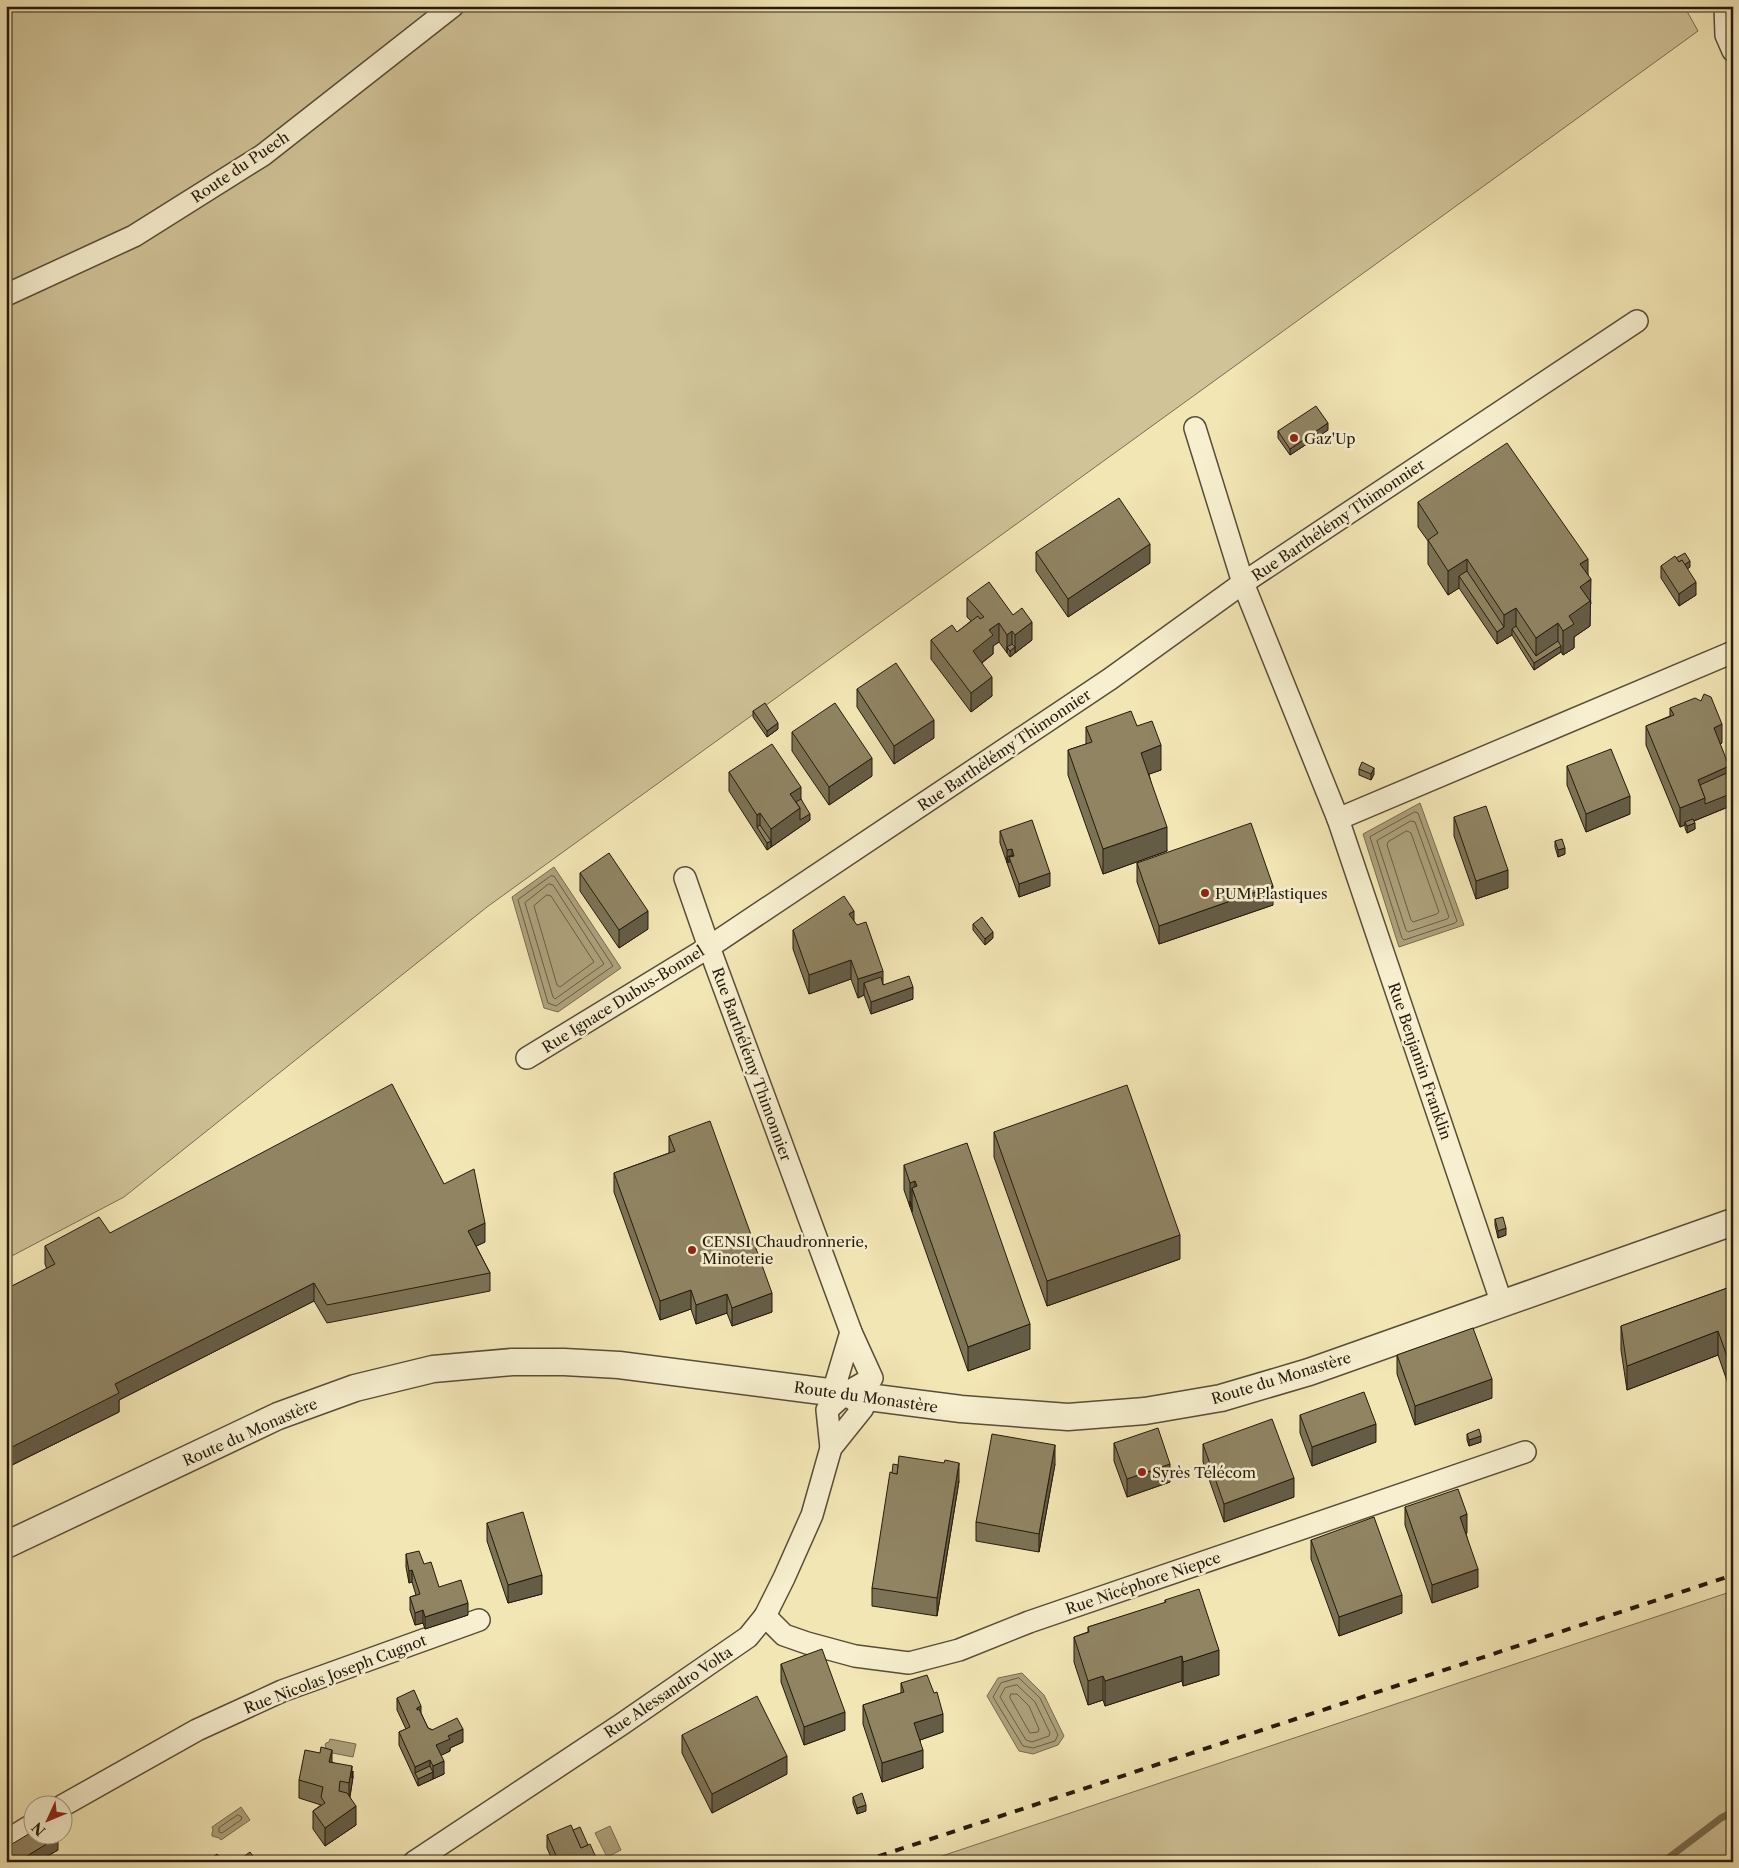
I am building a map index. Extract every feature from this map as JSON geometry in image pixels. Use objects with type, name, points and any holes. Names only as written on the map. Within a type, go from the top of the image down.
[{"type":"street","name":"Route du Puech","points":[[6,296],[134,236],[263,155],[453,6]]},
{"type":"street","points":[[1725,6],[1726,35],[1733,51]]},
{"type":"street","name":"Rue Barthélémy Thimonnier","points":[[846,1393],[872,1378],[851,1332],[709,947],[1110,678],[1243,583],[1637,321]]},
{"type":"street","name":"Rue Benjamin Franklin","points":[[1195,428],[1243,583],[1338,819],[1502,1304]]},
{"type":"street","points":[[1338,819],[1733,652]]},
{"type":"street","name":"Rue Ignace Dubus-Bonnel","points":[[528,1058],[709,947],[685,878]]},
{"type":"street","name":"Route du Monastère","points":[[6,1545],[278,1416],[355,1388],[433,1369],[512,1362],[573,1362],[618,1365],[961,1409],[1068,1417],[1145,1411],[1221,1398],[1309,1372],[1733,1222]]},
{"type":"street","points":[[846,1393],[836,1382],[851,1332]]},
{"type":"street","name":"Rue Alessandro Volta","points":[[414,1862],[748,1637],[764,1616],[784,1578],[812,1515],[831,1448],[863,1408],[846,1393]]},
{"type":"street","name":"Rue Nicéphore Niepce","points":[[764,1616],[784,1635],[807,1644],[855,1656],[909,1663],[959,1650],[1028,1622],[1525,1452]]},
{"type":"street","name":"Rue Nicolas Joseph Cugnot","points":[[72,1800],[197,1730],[282,1691],[479,1620]]},
{"type":"street","points":[[6,1841],[22,1831]]},
{"type":"shaded area","points":[[6,6],[1684,6],[1698,31],[487,907],[124,1197],[6,1259]]},
{"type":"shaded area","points":[[1733,1591],[1733,1862],[924,1862]]},
{"type":"water","points":[[1420,803],[1464,925],[1399,947],[1363,834]]},
{"type":"water","points":[[554,867],[621,968],[558,1012],[544,1008],[512,897]]},
{"type":"water","points":[[1022,1673],[1044,1695],[1064,1736],[1058,1745],[1033,1754],[1019,1751],[987,1696],[998,1678]]},
{"type":"water","points":[[330,1739],[356,1744],[353,1757],[327,1752],[325,1745]]},
{"type":"water","points":[[241,1807],[250,1820],[221,1840],[212,1836],[212,1827]]},
{"type":"water","points":[[610,1826],[621,1850],[607,1857],[595,1833]]},
{"type":"building","points":[[1316,406],[1328,423],[1290,449],[1278,431]]},
{"type":"building","points":[[1507,443],[1588,559],[1580,564],[1591,579],[1580,587],[1590,601],[1569,616],[1574,624],[1563,631],[1558,623],[1536,638],[1516,608],[1504,615],[1467,559],[1448,571],[1428,540],[1438,533],[1418,502]]},
{"type":"building","points":[[1119,498],[1150,544],[1068,599],[1036,552]]},
{"type":"building","points":[[1685,553],[1690,561],[1684,565],[1682,560],[1679,562],[1676,558]]},
{"type":"building","points":[[1675,556],[1679,562],[1682,560],[1696,582],[1679,594],[1661,566]]},
{"type":"building","points":[[1467,571],[1504,627],[1497,632],[1459,576]]},
{"type":"building","points":[[989,582],[1013,615],[1022,608],[1032,622],[1015,635],[1012,631],[1007,635],[999,623],[989,630],[993,635],[973,651],[992,677],[971,693],[931,640],[952,625],[957,632],[978,616],[980,619],[984,617],[967,598]]},
{"type":"building","points":[[1516,626],[1536,656],[1558,641],[1561,646],[1534,663],[1512,629]]},
{"type":"building","points":[[1012,644],[1015,647],[1010,651],[1007,647]]},
{"type":"building","points":[[896,663],[934,720],[894,746],[857,689]]},
{"type":"building","points":[[1704,694],[1711,697],[1722,724],[1714,728],[1729,766],[1698,780],[1705,798],[1680,808],[1646,726],[1674,715],[1670,708],[1695,698],[1701,701]]},
{"type":"building","points":[[765,703],[778,723],[767,731],[753,711]]},
{"type":"building","points":[[835,703],[872,758],[829,787],[792,732]]},
{"type":"building","points":[[1131,711],[1137,726],[1152,721],[1161,745],[1141,753],[1167,827],[1103,849],[1068,750],[1092,742],[1086,727]]},
{"type":"building","points":[[772,744],[801,787],[790,794],[800,808],[771,829],[760,813],[757,815],[729,772]]},
{"type":"building","points":[[1611,749],[1630,796],[1586,814],[1567,766]]},
{"type":"building","points":[[1362,762],[1374,768],[1371,774],[1359,769]]},
{"type":"building","points":[[1729,772],[1733,781],[1733,793],[1705,804],[1705,798],[1700,785]]},
{"type":"building","points":[[801,799],[810,814],[800,820],[800,808],[796,802]]},
{"type":"building","points":[[1486,806],[1508,870],[1476,881],[1454,817]]},
{"type":"building","points":[[1693,819],[1695,823],[1687,826],[1685,822]]},
{"type":"building","points":[[1032,820],[1050,873],[1019,884],[1009,857],[1014,856],[1012,849],[1007,850],[1000,831]]},
{"type":"building","name":"PUM Plastiques","points":[[1251,823],[1273,886],[1159,926],[1137,863]]},
{"type":"building","points":[[760,825],[771,841],[767,843],[757,827]]},
{"type":"building","points":[[1562,839],[1565,848],[1558,850],[1555,841]]},
{"type":"building","points":[[609,853],[648,911],[619,930],[580,873]]},
{"type":"building","points":[[844,896],[854,911],[849,914],[857,925],[866,922],[883,971],[858,979],[851,960],[809,975],[793,930]]},
{"type":"building","points":[[982,917],[993,932],[985,939],[973,924]]},
{"type":"building","points":[[909,976],[913,987],[871,1002],[864,983],[881,977],[883,985]]},
{"type":"building","points":[[392,1084],[444,1184],[474,1169],[485,1223],[468,1231],[490,1273],[327,1305],[314,1283],[115,1384],[119,1393],[6,1450],[6,1289],[55,1264],[45,1246],[99,1217],[110,1233]]},
{"type":"building","points":[[1127,1085],[1180,1235],[1047,1281],[994,1132]]},
{"type":"building","name":"CENSI Chaudronnerie, Minoterie","points":[[710,1121],[772,1293],[732,1308],[727,1294],[696,1305],[691,1290],[660,1301],[614,1173],[675,1151],[669,1136]]},
{"type":"building","points":[[967,1143],[1030,1324],[968,1347],[912,1188],[917,1186],[915,1181],[910,1183],[904,1165]]},
{"type":"building","points":[[1503,1217],[1506,1228],[1498,1231],[1495,1219]]},
{"type":"building","points":[[1733,1286],[1733,1373],[1718,1331],[1627,1366],[1621,1326]]},
{"type":"building","points":[[1473,1328],[1492,1379],[1415,1406],[1397,1355]]},
{"type":"building","points":[[1364,1392],[1376,1424],[1312,1447],[1300,1415]]},
{"type":"building","points":[[1272,1419],[1294,1478],[1224,1504],[1203,1444]]},
{"type":"building","points":[[1158,1428],[1170,1464],[1127,1479],[1114,1443]]},
{"type":"building","points":[[1479,1429],[1481,1436],[1469,1440],[1467,1434]]},
{"type":"building","points":[[992,1434],[1055,1445],[1039,1534],[976,1522]]},
{"type":"building","points":[[899,1456],[944,1463],[945,1460],[959,1463],[937,1598],[872,1588],[890,1472],[897,1474]]},
{"type":"building","points":[[893,1464],[898,1465],[897,1474],[892,1473]]},
{"type":"building","points":[[1458,1489],[1467,1514],[1460,1517],[1478,1569],[1432,1585],[1405,1507]]},
{"type":"building","points":[[523,1512],[542,1575],[508,1585],[487,1523]]},
{"type":"building","points":[[1374,1517],[1402,1595],[1339,1617],[1311,1540]]},
{"type":"building","points":[[419,1551],[424,1564],[431,1562],[439,1587],[461,1580],[468,1603],[425,1617],[423,1610],[415,1613],[410,1597],[420,1594],[412,1570],[409,1571],[406,1554]]},
{"type":"building","points":[[1199,1589],[1219,1650],[1183,1662],[1182,1656],[1105,1681],[1103,1676],[1088,1681],[1074,1637],[1089,1632],[1088,1627],[1166,1602],[1165,1600]]},
{"type":"building","points":[[822,1649],[845,1712],[804,1727],[781,1664]]},
{"type":"building","points":[[927,1675],[934,1693],[937,1692],[943,1714],[914,1723],[923,1750],[882,1763],[863,1705],[904,1692],[901,1683]]},
{"type":"building","points":[[414,1690],[421,1706],[417,1710],[419,1709],[428,1728],[432,1730],[457,1718],[463,1729],[448,1736],[450,1739],[436,1745],[444,1761],[433,1766],[430,1760],[415,1767],[399,1732],[410,1727],[397,1698]]},
{"type":"building","points":[[757,1696],[787,1756],[712,1794],[682,1735]]},
{"type":"building","points":[[321,1747],[332,1750],[329,1762],[352,1766],[349,1783],[340,1781],[339,1791],[347,1793],[356,1806],[325,1828],[313,1811],[325,1803],[321,1797],[323,1787],[299,1780],[305,1750],[320,1753]]},
{"type":"building","points":[[430,1766],[433,1772],[418,1779],[415,1773]]},
{"type":"building","points":[[862,1793],[866,1805],[857,1808],[853,1797]]},
{"type":"building","points":[[571,1825],[581,1848],[590,1844],[598,1862],[559,1862],[547,1835]]},
{"type":"building","points":[[580,1827],[588,1845],[581,1848],[573,1830]]},
{"type":"building","points":[[22,1838],[22,1846],[43,1846],[17,1862],[7,1847]]},
{"type":"building","points":[[250,1852],[257,1862],[236,1862]]},
{"type":"building","points":[[217,1854],[223,1862],[206,1862]]},
{"type":"waterway","points":[[1663,1862],[1721,1818],[1733,1812]]},
{"type":"railway","points":[[861,1862],[1733,1575]]},
{"type":"place","name":"Gaz'Up","points":[[1294,438]]},
{"type":"place","name":"PUM Plastiques","points":[[1205,893]]},
{"type":"place","name":"CENSI Chaudronnerie, Minoterie","points":[[692,1250]]},
{"type":"place","name":"Syrès Télécom","points":[[1142,1472]]}]
